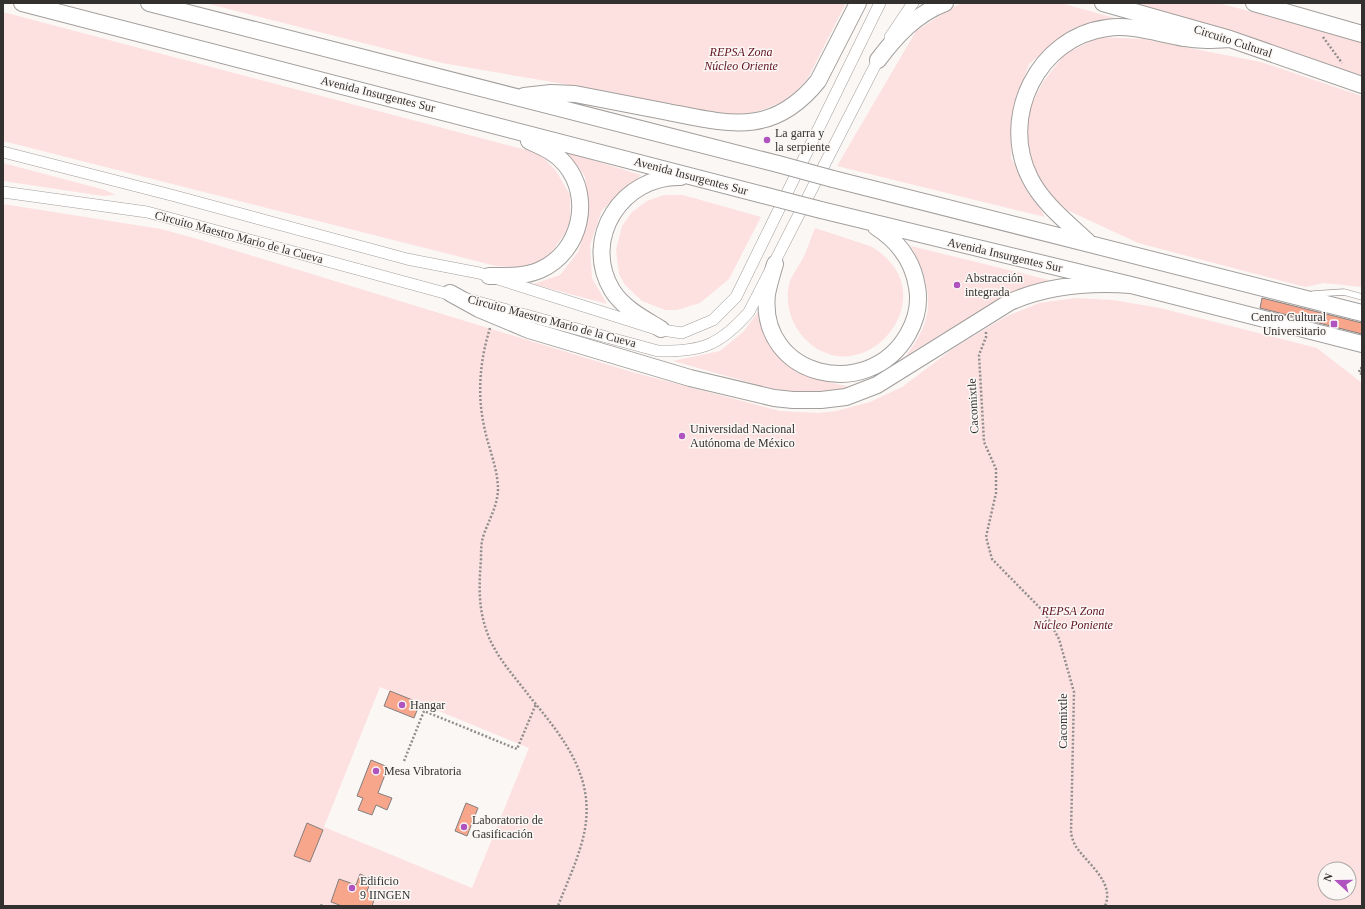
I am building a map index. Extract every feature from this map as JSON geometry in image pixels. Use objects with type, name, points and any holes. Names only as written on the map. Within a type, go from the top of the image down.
[{"type":"main road","name":"Avenida Insurgentes Sur","points":[[22,3],[478,120],[869,223],[1131,285],[1362,344]]},
{"type":"main road","points":[[149,3],[1362,313]]},
{"type":"main road","points":[[516,97],[551,93],[575,94],[724,123],[754,122],[784,110],[810,91],[818,81],[858,3]]},
{"type":"main road","points":[[878,60],[896,37],[915,19],[945,3]]},
{"type":"main road","name":"Circuito Cultural","points":[[1103,3],[1230,39],[1362,85]]},
{"type":"main road","points":[[1254,3],[1272,6],[1362,34]]},
{"type":"main road","points":[[1090,244],[1044,199],[1030,178],[1024,165],[1019,142],[1020,115],[1025,95],[1038,71],[1051,55],[1067,42],[1086,33],[1108,27],[1142,29],[1202,40],[1230,39]]},
{"type":"main road","points":[[478,120],[552,152],[570,171],[578,187],[580,196],[581,213],[577,229],[565,251],[555,262],[540,270],[526,274],[489,276]]},
{"type":"main road","points":[[661,329],[630,310],[613,292],[608,282],[601,257],[605,230],[616,207],[637,188],[670,177],[701,178]]},
{"type":"main road","points":[[775,264],[768,294],[768,312],[777,340],[789,355],[804,366],[829,373],[848,374],[872,367],[891,355],[905,339],[915,319],[918,297],[915,275],[903,251],[888,236],[869,223]]},
{"type":"main road","points":[[450,293],[493,316],[530,330],[690,378],[774,398],[807,400],[846,397],[877,385],[1010,302],[1046,289],[1088,284],[1131,285]]},
{"type":"street","name":"Circuito Maestro Mario de la Cueva","points":[[3,152],[176,196],[407,259],[489,276],[661,329],[682,333],[713,320],[736,297],[880,3]]},
{"type":"street","name":"Circuito Maestro Mario de la Cueva","points":[[3,192],[147,212],[658,350],[679,351],[698,349],[733,331],[749,312],[775,264],[878,60],[894,31],[913,3]]},
{"type":"lane","points":[[1297,296],[1344,292],[1362,296]]},
{"type":"path","points":[[493,316],[483,357],[480,391],[484,427],[496,470],[498,491],[494,512],[483,538],[481,548],[480,598],[483,622],[494,647],[551,721],[568,746],[581,772],[586,794],[586,815],[583,840],[558,906]]},
{"type":"path","name":"Cacomixtle","points":[[985,318],[986,337],[979,355],[984,442],[996,469],[996,493],[986,537],[992,559],[1030,596],[1045,613],[1059,639],[1074,692],[1070,833],[1076,847],[1090,862],[1105,884],[1107,902],[1105,906]]},
{"type":"path","points":[[1362,368],[1360,368],[1359,373],[1362,374]]},
{"type":"path","points":[[404,761],[424,711],[517,749],[536,703]]},
{"type":"green space","name":"REPSA Zona Núcleo Oriente","points":[[205,3],[846,3],[808,78],[796,91],[784,101],[757,112],[726,115],[558,83],[442,63]]},
{"type":"green space","points":[[963,3],[1061,3],[1129,22],[1073,28],[1029,64],[1013,107],[1011,158],[1045,217],[837,166],[916,31],[955,6]]},
{"type":"green space","points":[[1123,3],[1218,3],[1362,40],[1362,75]]},
{"type":"green space","points":[[3,12],[530,151],[543,157],[556,171],[570,195],[570,226],[551,253],[529,268],[496,266],[3,141]]},
{"type":"green space","points":[[1099,37],[1143,39],[1261,62],[1362,96],[1362,287],[1324,283],[1305,287],[1138,243],[1067,210],[1044,188],[1028,160],[1026,115],[1043,82],[1065,54]]},
{"type":"green space","points":[[566,152],[641,175],[602,210],[590,245],[592,278],[607,304],[533,284],[560,275],[578,252],[588,219],[585,176]]},
{"type":"green space","points":[[3,163],[105,190],[116,195],[103,196],[3,181]]},
{"type":"green space","points":[[664,195],[683,195],[761,217],[729,279],[700,303],[677,310],[665,310],[642,301],[625,285],[619,274],[616,250],[622,226],[632,212],[647,201]]},
{"type":"green space","name":"REPSA Zona Núcleo Poniente","points":[[3,204],[161,229],[632,372],[780,411],[818,413],[836,411],[870,402],[902,387],[954,348],[1005,317],[1039,303],[1076,298],[1113,300],[1160,308],[1317,348],[1362,383],[1362,906],[3,906]],"holes":[[[380,687],[529,748],[472,888],[324,827]]]},
{"type":"green space","points":[[815,228],[870,246],[893,266],[903,288],[901,311],[890,332],[873,348],[852,356],[828,354],[805,339],[800,334],[793,322],[788,303],[789,284],[802,260]]},
{"type":"green space","points":[[911,246],[1049,280],[1014,292],[906,356],[923,328],[928,309],[925,281],[919,262]]},
{"type":"green space","points":[[759,311],[769,342],[796,372],[828,382],[855,388],[813,393],[777,390],[673,361],[720,351],[743,332]]},
{"type":"building","points":[[1262,298],[1362,323],[1362,334],[1260,308]]},
{"type":"building","name":"Hangar","points":[[390,691],[420,703],[414,718],[384,706]]},
{"type":"building","points":[[371,760],[388,767],[378,793],[392,798],[387,810],[376,805],[372,815],[358,810],[363,798],[357,796]]},
{"type":"building","points":[[466,803],[478,808],[467,836],[455,831]]},
{"type":"building","points":[[307,823],[323,830],[310,862],[294,856]]},
{"type":"building","name":"Edificio 9 IINGEN","points":[[360,874],[372,879],[367,891],[376,894],[372,906],[342,906],[331,902],[339,879],[356,885]]},
{"type":"place","name":"La garra y la serpiente","points":[[767,140]]},
{"type":"place","name":"Abstracción integrada","points":[[957,285]]},
{"type":"place","name":"Centro Cultural Universitario","points":[[1334,324]]},
{"type":"place","name":"Universidad Nacional Autónoma de México","points":[[682,436]]},
{"type":"place","name":"Hangar","points":[[402,705]]},
{"type":"place","name":"Mesa Vibratoria","points":[[376,771]]},
{"type":"place","name":"Laboratorio de Gasificación","points":[[464,827]]},
{"type":"place","name":"Edificio 9 IINGEN","points":[[352,888]]}]
